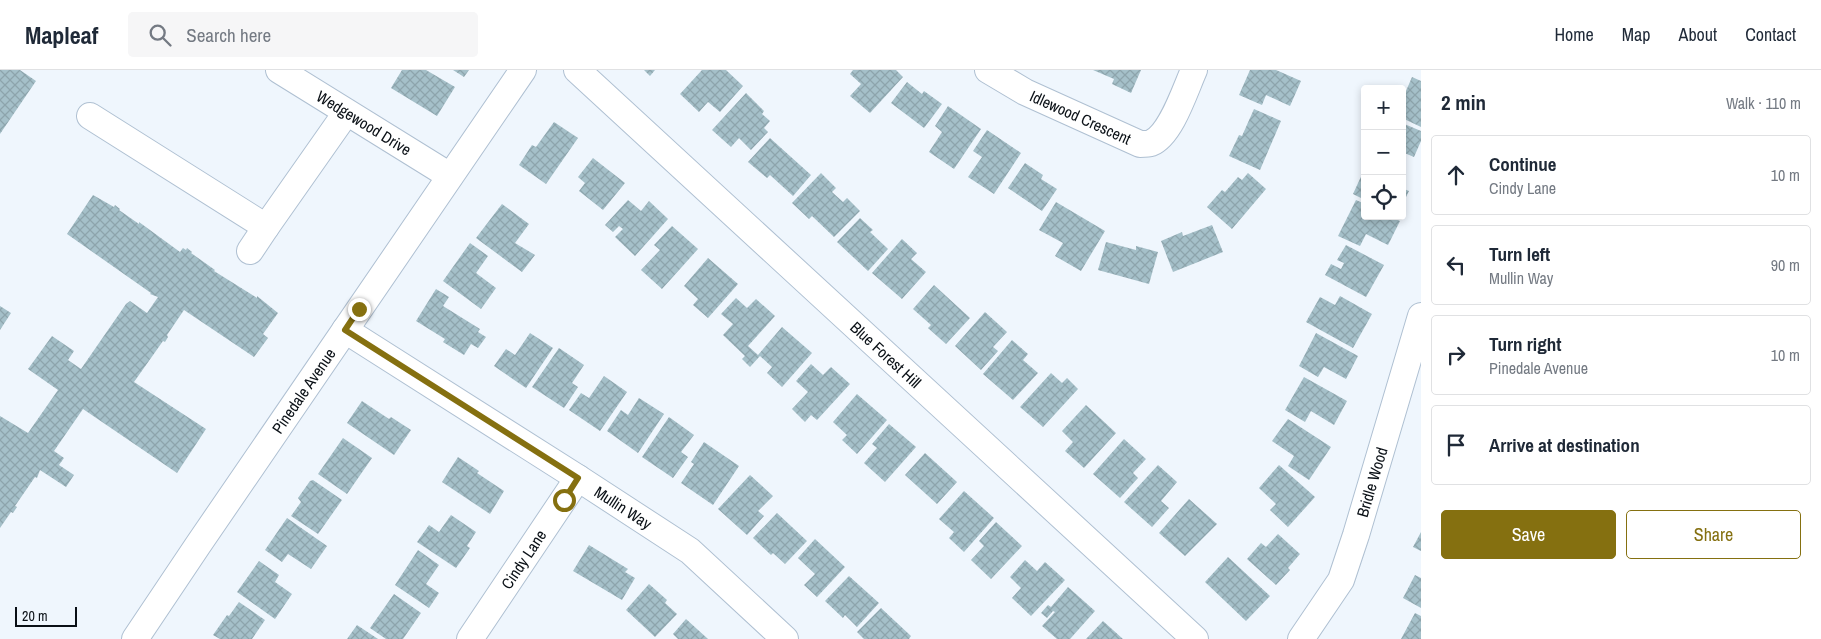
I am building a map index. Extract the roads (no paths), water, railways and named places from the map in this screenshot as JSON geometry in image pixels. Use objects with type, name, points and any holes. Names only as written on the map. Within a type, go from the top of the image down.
[{"type":"street","name":"Wedgewood Drive","points":[[279,70],[450,176]]},
{"type":"street","name":"Pinedale Avenue","points":[[136,639],[523,70]]},
{"type":"street","name":"Blue Forest Hill","points":[[577,70],[1195,639]]},
{"type":"street","name":"Idlewood Crescent","points":[[988,70],[1025,92],[1140,144],[1150,144],[1168,129],[1194,70]]},
{"type":"street","points":[[250,251],[346,113]]},
{"type":"street","points":[[90,116],[266,227]]},
{"type":"street","name":"Bridle Wood","points":[[1301,639],[1341,580],[1421,316]]},
{"type":"street","name":"Mullin Way","points":[[345,330],[690,551],[786,639]]},
{"type":"street","name":"Cindy Lane","points":[[470,639],[578,478]]}]
